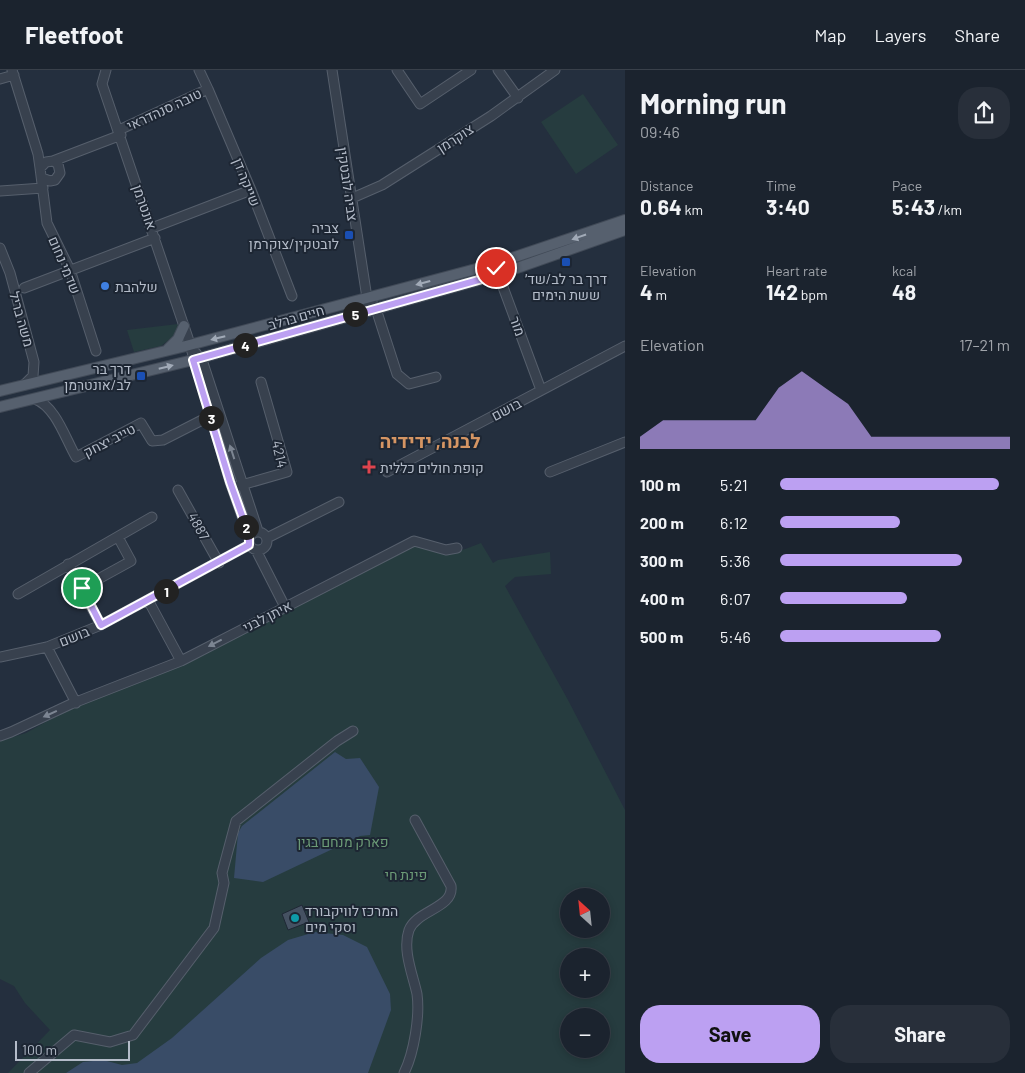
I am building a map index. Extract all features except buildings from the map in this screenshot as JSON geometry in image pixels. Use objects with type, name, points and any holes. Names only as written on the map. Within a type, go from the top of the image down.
[{"type":"main road","name":"חיים ברלב","points":[[0,391],[190,345],[491,265],[625,220]]},
{"type":"main road","name":"חיים ברלב","points":[[0,407],[197,359],[500,274],[625,230]]},
{"type":"main road","points":[[166,351],[178,339],[184,326]]},
{"type":"street","name":"אונטרמן","points":[[106,70],[102,84],[190,345],[197,359]]},
{"type":"street","name":"שייקה דן","points":[[199,70],[251,190],[292,296]]},
{"type":"street","name":"צביה לובטקין","points":[[332,70],[366,297],[397,374],[408,384],[436,377]]},
{"type":"street","points":[[397,70],[420,104],[472,70]]},
{"type":"street","points":[[498,70],[518,98]]},
{"type":"street","name":"צוקרמן","points":[[350,199],[382,185],[518,98],[555,70]]},
{"type":"street","points":[[0,79],[13,72]]},
{"type":"street","name":"שדמי נחום","points":[[13,72],[38,154],[47,223],[70,270],[96,351]]},
{"type":"street","name":"טובה סנהדראי","points":[[52,161],[120,133],[208,89]]},
{"type":"street","points":[[52,161],[58,164],[60,170],[58,177],[50,182],[41,173],[46,162],[52,161]]},
{"type":"street","points":[[0,191],[43,188]]},
{"type":"street","points":[[152,228],[251,190]]},
{"type":"street","points":[[24,288],[155,238]]},
{"type":"street","name":"משה בריל","points":[[0,248],[10,273],[34,362],[40,371],[52,378]]},
{"type":"street","name":"מור","points":[[491,265],[500,274],[541,390]]},
{"type":"street","name":"בושם","points":[[387,472],[625,346]]},
{"type":"street","points":[[197,359],[210,416],[232,488],[254,545],[287,606]]},
{"type":"street","points":[[197,359],[258,531],[267,538]]},
{"type":"street","name":"משה בריל","points":[[24,385],[33,376],[34,362]]},
{"type":"street","name":"4214","points":[[232,488],[287,472],[261,382]]},
{"type":"street","points":[[50,409],[54,394]]},
{"type":"street","name":"טייב יצחק","points":[[35,399],[50,409],[76,457],[141,423],[152,441],[163,440],[210,416]]},
{"type":"street","points":[[550,472],[625,442]]},
{"type":"street","name":"4887","points":[[178,490],[219,563]]},
{"type":"street","points":[[267,538],[339,502]]},
{"type":"street","points":[[18,594],[152,517]]},
{"type":"street","name":"בושם","points":[[0,657],[47,647],[101,625],[254,545],[253,533],[258,531]]},
{"type":"street","points":[[82,588],[131,562],[118,536]]},
{"type":"street","points":[[254,545],[267,543],[267,538]]},
{"type":"street","name":"איתן לבני","points":[[0,736],[181,660],[414,541],[446,550],[456,548]]},
{"type":"street","points":[[68,564],[101,625]]},
{"type":"street","points":[[148,600],[181,660]]},
{"type":"street","points":[[47,647],[76,703]]},
{"type":"street","points":[[29,1073],[74,1035],[110,1042],[133,1035],[214,928],[224,883],[222,873],[236,821],[353,731]]},
{"type":"street","points":[[404,1073],[416,1029],[417,996],[408,954],[408,932],[416,920],[446,900],[452,892],[451,886],[415,820]]},
{"type":"green space","points":[[583,94],[618,145],[576,174],[541,122]]},
{"type":"green space","points":[[178,324],[176,334],[161,346],[134,352],[127,330]]},
{"type":"green space","name":"פארק מנחם בגין","points":[[481,543],[493,563],[498,560],[550,552],[551,574],[515,577],[505,586],[568,700],[625,810],[625,1073],[8,1073],[50,1030],[25,1003],[14,986],[0,979],[0,741],[26,733],[76,705],[182,664],[414,544],[441,553],[455,552]]},
{"type":"water","points":[[335,752],[346,759],[360,758],[379,787],[370,835],[360,836],[263,882],[234,878],[238,833],[242,826]]},
{"type":"water","points":[[315,932],[343,935],[367,947],[390,994],[391,1010],[368,1073],[66,1073],[83,1062],[103,1060],[122,1065],[137,1063],[172,1038],[261,958],[288,940]]},
{"type":"place","name":"צביה לובטקין/צוקרמן","points":[[349,235]]},
{"type":"place","name":"דרך בר לב/שד׳ ששת הימים","points":[[566,262]]},
{"type":"place","name":"שלהבת","points":[[105,286]]},
{"type":"place","name":"דרך בר לב/אונטרמן","points":[[141,376]]},
{"type":"place","name":"קופת חולים כללית","points":[[369,467]]},
{"type":"place","name":"המרכז לוויקבורד וסקי מים","points":[[295,918]]},
{"type":"district","name":"לבנה, ידידיה","points":[[430,440]]},
{"type":"route","points":[[82,588],[101,625],[219,563],[249,545],[249,535],[230,482],[193,360],[500,274],[496,268]]},
{"type":"park label","name":"פינת חי","points":[[406,874]]}]
